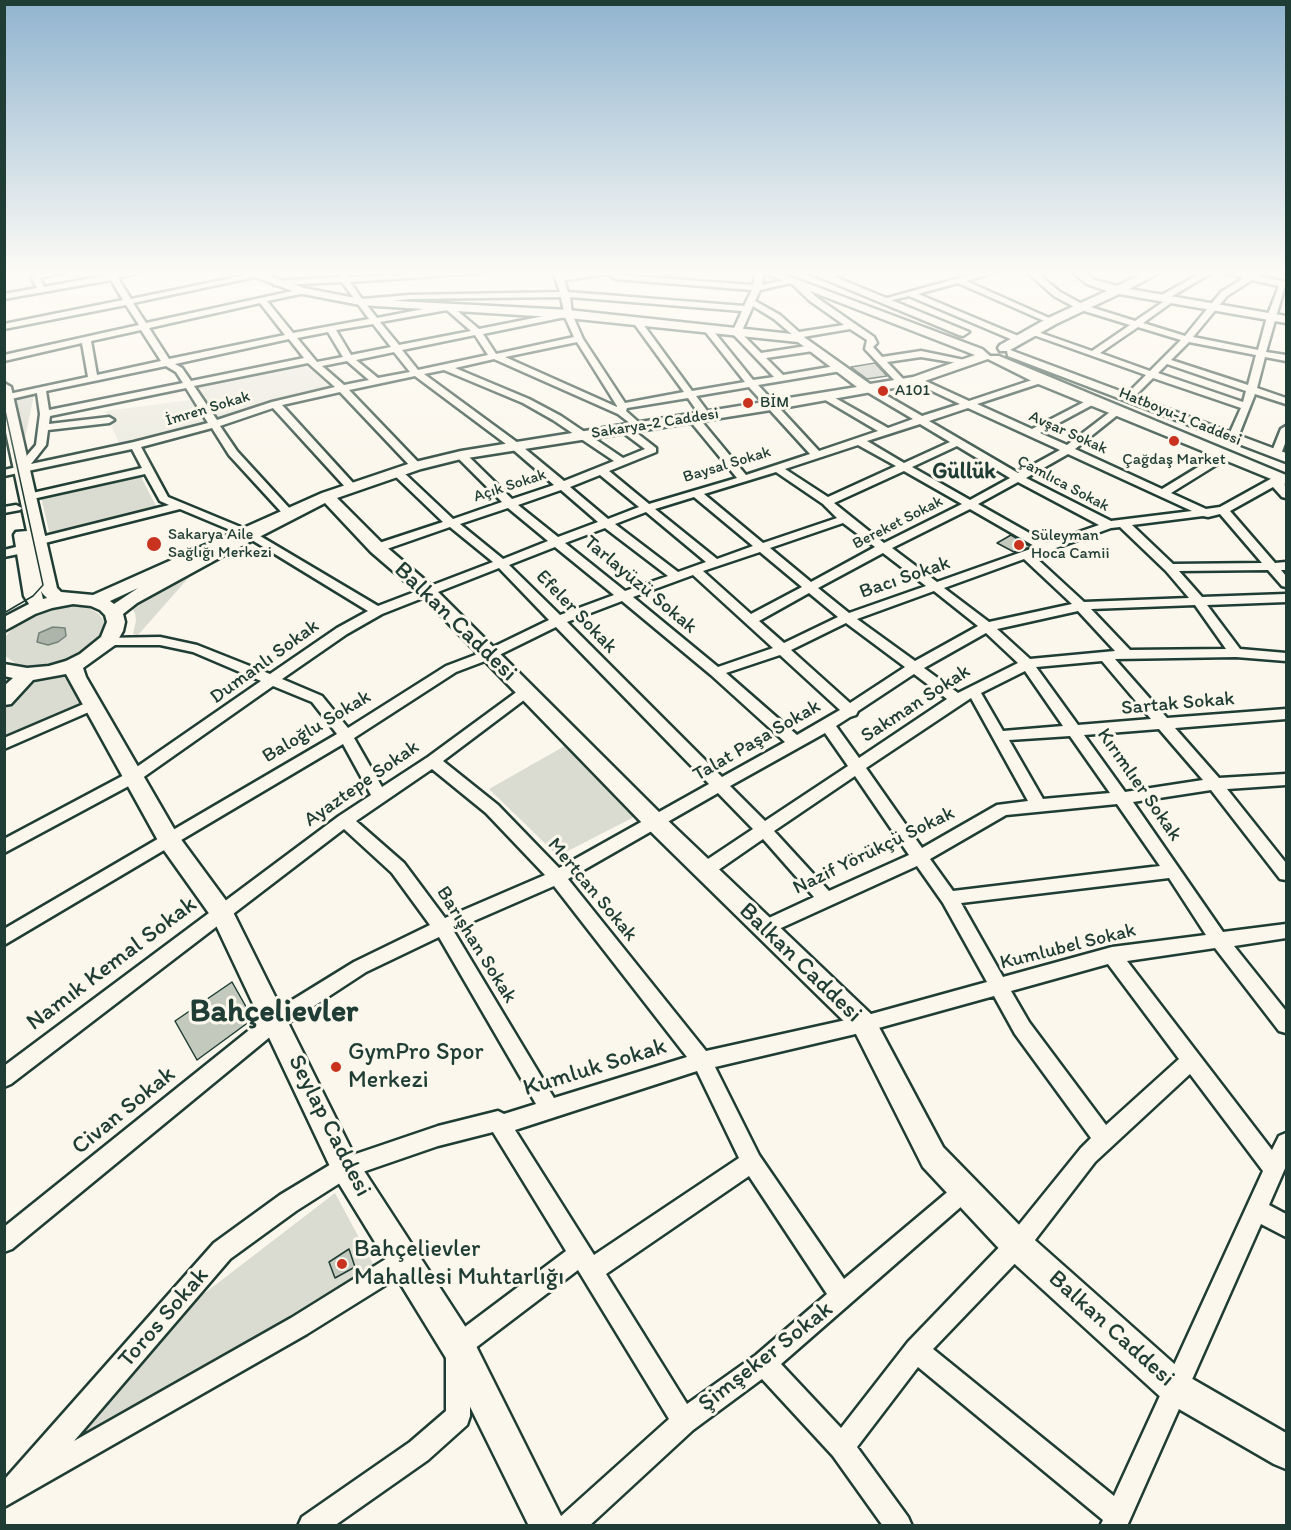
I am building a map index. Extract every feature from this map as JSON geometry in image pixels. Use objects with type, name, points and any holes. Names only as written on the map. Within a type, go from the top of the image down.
[{"type":"main road","points":[[807,343],[867,388]]},
{"type":"main road","name":"Hatboyu-1 Caddesi","points":[[963,343],[989,353],[1041,380],[1283,479]]},
{"type":"main road","points":[[970,343],[989,353],[1129,396],[1281,456]]},
{"type":"main road","name":"Sakarya-2 Caddesi","points":[[248,534],[327,496],[416,466],[514,445],[700,418],[916,380],[1012,343]]},
{"type":"main road","points":[[4,670],[27,674],[50,672],[73,665],[87,658],[108,641],[116,622],[114,613],[106,606],[95,602],[56,597],[49,590],[16,505],[11,471],[6,392]]},
{"type":"main road","points":[[4,449],[11,471]]},
{"type":"main road","name":"Sakarya-2 Caddesi","points":[[95,602],[327,496]]},
{"type":"main road","name":"Balkan Caddesi","points":[[327,496],[376,548],[427,591],[655,822],[864,1023],[933,1157],[1017,1245],[1177,1389],[1287,1452]]},
{"type":"main road","points":[[114,613],[131,599],[248,534]]},
{"type":"main road","points":[[31,545],[33,596],[39,606]]},
{"type":"main road","points":[[4,625],[39,606],[73,599]]},
{"type":"main road","name":"Seylap Caddesi","points":[[73,665],[76,677],[169,840],[222,913],[345,1167],[458,1346],[548,1526]]},
{"type":"main road","points":[[4,699],[27,674]]},
{"type":"street","points":[[4,358],[67,343]]},
{"type":"street","points":[[87,343],[93,378]]},
{"type":"street","points":[[155,343],[166,362],[179,370],[233,453],[288,513]]},
{"type":"street","points":[[6,392],[40,390],[255,343]]},
{"type":"street","points":[[297,343],[312,363],[359,404],[416,466]]},
{"type":"street","points":[[339,343],[348,358],[376,381]]},
{"type":"street","points":[[392,343],[415,372],[514,445],[606,523],[676,576]]},
{"type":"street","points":[[45,414],[423,343]]},
{"type":"street","points":[[485,343],[493,356],[621,409],[689,393],[752,385],[841,368]]},
{"type":"street","name":"İmren Sokak","points":[[11,471],[135,445],[215,424],[275,404],[340,388],[557,343]]},
{"type":"street","points":[[582,343],[632,428]]},
{"type":"street","points":[[653,343],[689,393],[700,418],[744,479]]},
{"type":"street","points":[[719,343],[752,385],[817,455]]},
{"type":"street","points":[[746,343],[782,379]]},
{"type":"street","points":[[872,343],[868,347],[901,382]]},
{"type":"street","points":[[1063,343],[1247,406]]},
{"type":"street","points":[[1094,354],[1108,343]]},
{"type":"street","points":[[1129,396],[1183,343]]},
{"type":"street","points":[[1211,343],[1287,358]]},
{"type":"street","points":[[1233,437],[1247,406],[1265,343]]},
{"type":"street","points":[[759,356],[813,348]]},
{"type":"street","points":[[879,360],[921,354],[989,353]]},
{"type":"street","points":[[1166,361],[1287,401]]},
{"type":"street","points":[[443,366],[526,401],[557,418],[621,461]]},
{"type":"street","name":"Avşar Sokak","points":[[916,380],[967,405],[1165,492],[1208,514]]},
{"type":"street","name":"Baysal Sokak","points":[[427,591],[646,508],[744,479],[1041,380]]},
{"type":"street","name":"Çamlıca Sokak","points":[[867,388],[1018,478],[1109,525],[1124,524]]},
{"type":"street","points":[[11,471],[41,445],[45,414],[40,390]]},
{"type":"street","points":[[825,396],[886,430]]},
{"type":"street","points":[[1032,433],[1093,401]]},
{"type":"street","points":[[275,404],[351,488]]},
{"type":"street","name":"Bereket Sokak","points":[[752,620],[883,548],[969,505],[1069,449],[1117,411]]},
{"type":"street","points":[[43,428],[109,420]]},
{"type":"street","name":"Açık Sokak","points":[[376,548],[562,486],[652,450],[632,428]]},
{"type":"street","points":[[1281,456],[1287,429]]},
{"type":"street","points":[[857,440],[1047,548]]},
{"type":"street","points":[[827,502],[958,442]]},
{"type":"street","points":[[135,445],[164,499],[248,534],[377,611]]},
{"type":"street","name":"Tarlayüzü Sokak","points":[[461,455],[510,504],[716,672],[796,743]]},
{"type":"street","points":[[1165,492],[1225,455]]},
{"type":"street","name":"Kırımlıer Sokak","points":[[777,468],[827,502],[845,519],[987,627],[1027,664],[1219,939],[1287,1025]]},
{"type":"street","points":[[16,505],[147,470]]},
{"type":"street","points":[[601,470],[715,563]]},
{"type":"street","name":"Efeler Sokak","points":[[397,472],[450,522],[501,563],[764,830],[825,898]]},
{"type":"street","points":[[1283,479],[1278,487],[1287,495]]},
{"type":"street","points":[[1124,524],[1224,510],[1283,479]]},
{"type":"street","points":[[694,492],[847,618],[957,699]]},
{"type":"street","points":[[4,554],[180,506]]},
{"type":"street","points":[[1224,510],[1287,583]]},
{"type":"street","name":"Baloğlu Sokak","points":[[4,938],[345,736],[451,669],[488,655],[557,621],[676,576],[845,519]]},
{"type":"street","points":[[1124,524],[1170,568],[1236,653]]},
{"type":"street","name":"Bacı Sokak","points":[[716,672],[781,650],[847,618],[937,588],[1109,525]]},
{"type":"street","points":[[1027,555],[1081,606],[1126,654]]},
{"type":"street","points":[[1170,568],[1287,566]]},
{"type":"street","points":[[694,570],[752,620],[781,650],[851,712]]},
{"type":"street","name":"Dumanlı Sokak","points":[[4,848],[133,777],[342,631],[377,611],[427,591]]},
{"type":"street","name":"Talat Paşa Sokak","points":[[276,1021],[360,968],[442,927],[557,877],[851,712],[913,668],[987,627],[1081,606],[1287,598]]},
{"type":"street","points":[[108,641],[160,641],[197,649],[317,699],[328,710],[345,736],[380,797]]},
{"type":"street","name":"Sakman Sokak","points":[[705,870],[957,699],[1027,664],[1126,654],[1236,653],[1287,657]]},
{"type":"street","points":[[1105,656],[1215,784],[1287,874]]},
{"type":"street","points":[[974,690],[1038,805]]},
{"type":"street","name":"Ayaztepe Sokak","points":[[222,913],[345,820],[433,761],[527,691]]},
{"type":"street","points":[[4,744],[93,705]]},
{"type":"street","name":"Sartak Sokak","points":[[1000,736],[1076,732],[1287,714]]},
{"type":"street","points":[[827,725],[949,898],[1022,1028],[1104,1139]]},
{"type":"street","name":"Mertcan Sokak","points":[[433,761],[492,809],[557,877],[702,1061],[752,1162],[842,1296]]},
{"type":"street","name":"Nazif Yörükçü Sokak","points":[[764,928],[825,898],[920,857],[1003,809],[1121,798],[1215,784],[1287,779]]},
{"type":"street","name":"Barışhan Sokak","points":[[345,820],[398,868],[442,927],[550,1109]]},
{"type":"street","points":[[949,898],[1173,871]]},
{"type":"street","name":"Namık Kemal Sokak","points":[[4,1078],[222,913]]},
{"type":"street","name":"Kumlubel Sokak","points":[[864,1023],[1000,988],[1112,955],[1287,931]]},
{"type":"street","points":[[1112,955],[1274,1169]]},
{"type":"street","name":"Civan Sokak","points":[[4,1241],[276,1021]]},
{"type":"street","name":"Kumluk Sokak","points":[[345,1167],[438,1136],[498,1121],[502,1124],[702,1061],[864,1023]]},
{"type":"street","points":[[842,1448],[916,1350],[1017,1245],[1088,1155],[1191,1060]]},
{"type":"street","points":[[498,1121],[684,1421]]},
{"type":"street","points":[[916,1350],[1115,1520],[1177,1389],[1287,1143]]},
{"type":"street","points":[[311,1526],[419,1450],[458,1416],[458,1346],[586,1262],[752,1162]]},
{"type":"street","name":"Toros Sokak","points":[[11,1491],[222,1251],[288,1203],[345,1167]]},
{"type":"street","name":"Şimşeker Sokak","points":[[569,1526],[684,1421],[764,1363],[964,1191]]},
{"type":"street","points":[[1257,1210],[1287,1226]]},
{"type":"street","points":[[11,1491],[299,1326],[405,1260]]},
{"type":"street","points":[[764,1363],[842,1448],[899,1526]]},
{"type":"shaded area","points":[[310,360],[340,388],[121,448],[105,411],[198,399],[189,386]]},
{"type":"shaded area","points":[[34,395],[23,448],[14,400]]},
{"type":"shaded area","points":[[140,475],[157,508],[50,535],[41,497]]},
{"type":"shaded area","points":[[188,573],[191,575],[138,635],[133,634],[135,613],[129,604]]},
{"type":"shaded area","points":[[76,606],[89,608],[99,614],[104,621],[103,631],[97,642],[85,651],[51,665],[33,667],[18,665],[5,656],[4,638],[16,625],[44,610]]},
{"type":"shaded area","points":[[53,627],[65,628],[66,636],[48,645],[37,642],[39,633]]},
{"type":"shaded area","points":[[60,671],[86,706],[5,742],[5,708],[25,678]]},
{"type":"shaded area","points":[[570,743],[640,814],[558,856],[489,789]]},
{"type":"shaded area","points":[[335,1193],[377,1271],[66,1449],[197,1299]]},
{"type":"building","points":[[875,363],[887,376],[867,379],[851,367]]},
{"type":"building","points":[[1011,535],[1031,547],[1014,552],[997,543]]},
{"type":"building","points":[[232,982],[253,1019],[197,1060],[175,1021]]},
{"type":"building","name":"Bahçelievler Mahallesi Muhtarlığı","points":[[349,1249],[355,1267],[335,1278],[329,1262]]},
{"type":"tram line","points":[[4,406],[43,585],[33,596],[4,613]]},
{"type":"place","name":"A101","points":[[883,391]]},
{"type":"place","name":"BİM","points":[[748,403]]},
{"type":"place","name":"Çağdaş Market","points":[[1174,441]]},
{"type":"place","name":"Sakarya Aile Sağlığı Merkezi","points":[[154,544]]},
{"type":"place","name":"Süleyman Hoca Camii","points":[[1019,545]]},
{"type":"place","name":"GymPro Spor Merkezi","points":[[336,1067]]},
{"type":"place","name":"Bahçelievler Mahallesi Muhtarlığı","points":[[342,1264]]},
{"type":"district","name":"Güllük","points":[[964,472]]},
{"type":"district","name":"Bahçelievler","points":[[274,1013]]}]
